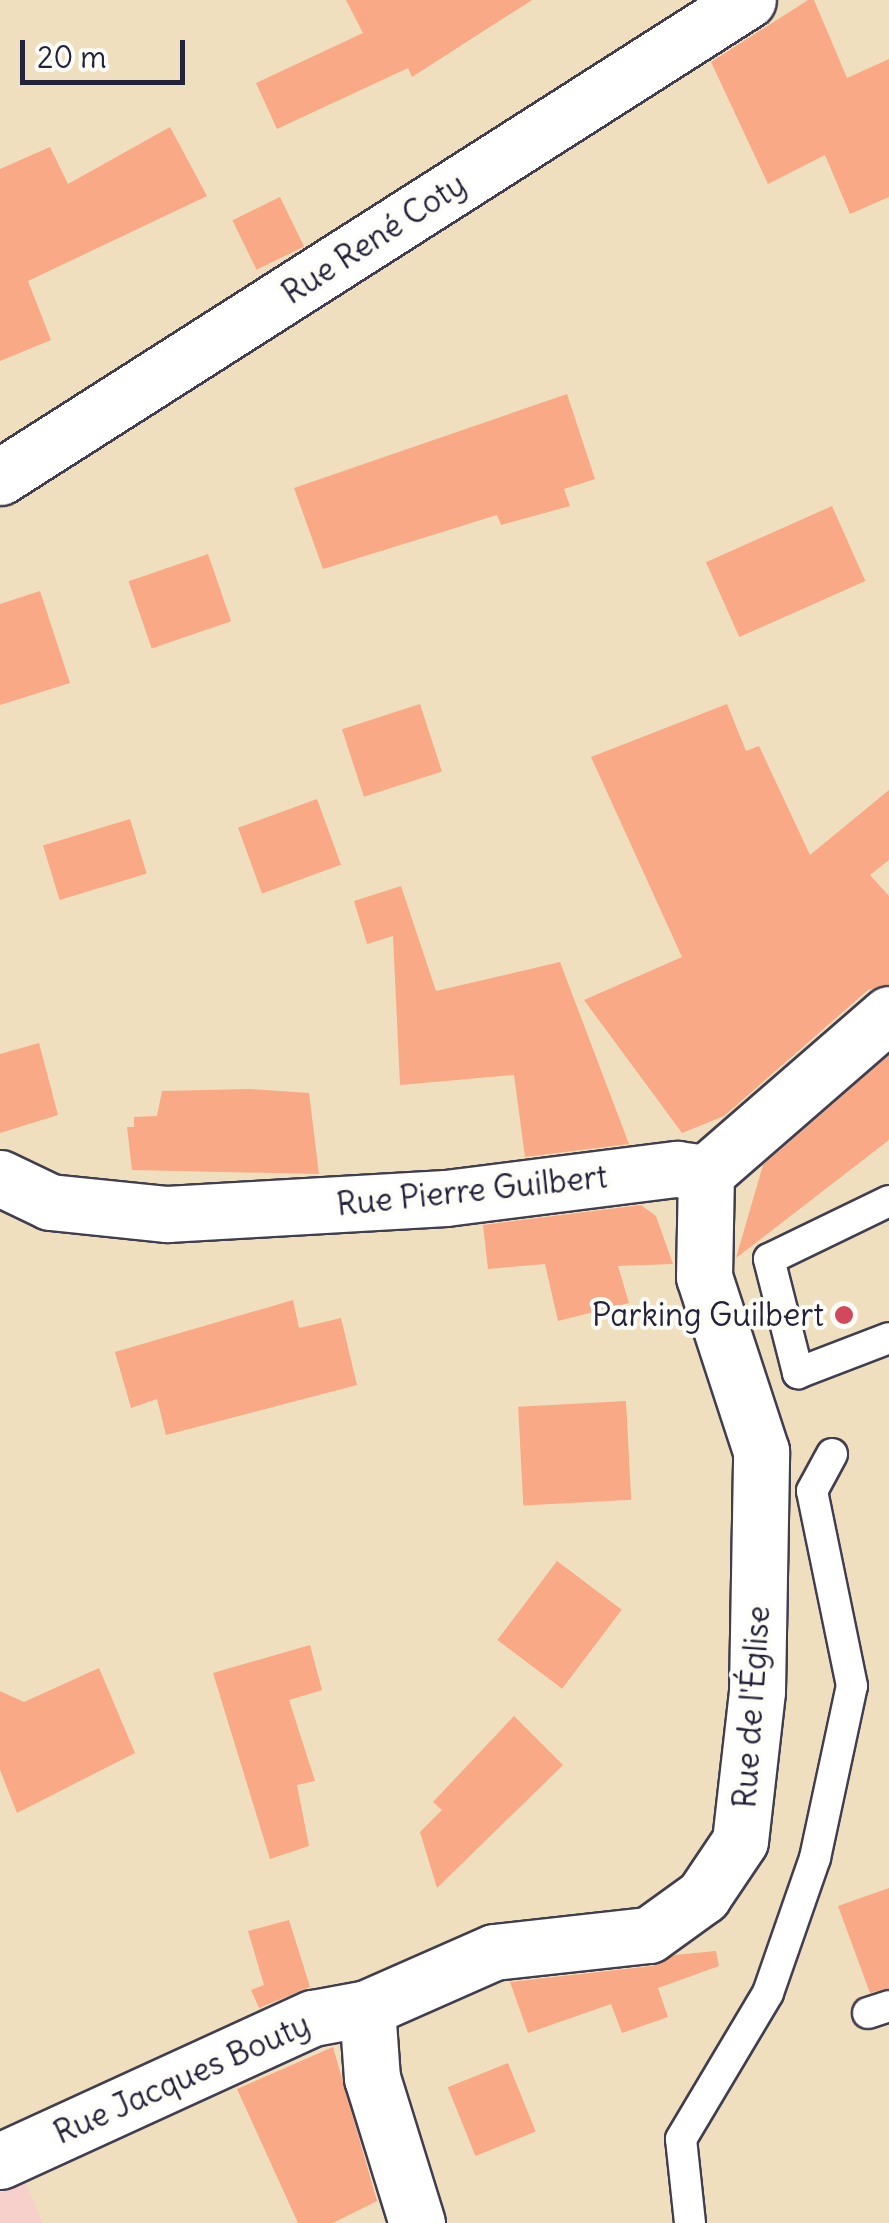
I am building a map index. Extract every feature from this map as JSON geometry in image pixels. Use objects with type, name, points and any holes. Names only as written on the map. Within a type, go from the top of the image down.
[{"type":"street","name":"Rue René Coty","points":[[0,477],[748,0]]},
{"type":"street","points":[[706,1173],[889,1014]]},
{"type":"street","name":"Rue Pierre Guilbert","points":[[0,1178],[50,1202],[167,1214],[446,1198],[677,1169],[706,1173]]},
{"type":"street","name":"Rue de l'Église","points":[[368,2008],[494,1952],[648,1934],[703,1896],[740,1840],[757,1691],[761,1451],[704,1277],[706,1173]]},
{"type":"street","points":[[368,2008],[372,2078],[417,2223]]},
{"type":"street","name":"Rue Jacques Bouty","points":[[0,2161],[314,2018],[368,2008]]},
{"type":"lane","points":[[889,1201],[769,1259],[798,1373],[889,1338]]},
{"type":"lane","points":[[690,2223],[681,2139],[768,1994],[815,1858],[852,1686],[812,1491],[832,1454]]},
{"type":"shaded area","points":[[25,2181],[43,2223],[0,2223],[0,2193]]},
{"type":"building","points":[[346,0],[532,0],[412,77],[408,68],[277,129],[256,83],[363,33]]},
{"type":"building","points":[[808,0],[814,0],[847,78],[889,59],[889,197],[850,214],[825,155],[768,184],[711,62]]},
{"type":"building","points":[[170,127],[207,196],[28,281],[51,340],[0,361],[0,169],[50,147],[68,184]]},
{"type":"building","points":[[280,197],[304,246],[256,270],[232,220]]},
{"type":"building","points":[[567,394],[595,479],[564,489],[570,506],[501,525],[497,515],[323,569],[294,488]]},
{"type":"building","points":[[832,506],[865,581],[739,637],[706,562]]},
{"type":"building","points":[[208,554],[231,621],[152,648],[129,581]]},
{"type":"building","points":[[40,591],[70,683],[0,705],[0,604]]},
{"type":"building","points":[[420,704],[442,772],[364,797],[342,729]]},
{"type":"building","points":[[727,704],[746,751],[759,746],[810,855],[889,790],[889,860],[870,875],[889,896],[889,984],[868,990],[724,1116],[682,1133],[584,1000],[682,957],[591,757]]},
{"type":"building","points":[[317,799],[341,865],[262,894],[238,828]]},
{"type":"building","points":[[130,819],[147,874],[60,900],[43,846]]},
{"type":"building","points":[[401,886],[436,991],[560,962],[629,1144],[525,1157],[514,1075],[400,1085],[393,936],[367,944],[354,901]]},
{"type":"building","points":[[39,1043],[58,1115],[0,1133],[0,1054]]},
{"type":"building","points":[[889,1055],[889,1140],[736,1258],[763,1165]]},
{"type":"building","points":[[250,1089],[309,1093],[319,1174],[132,1170],[127,1127],[134,1127],[134,1117],[157,1116],[162,1091]]},
{"type":"building","points":[[641,1205],[656,1216],[673,1264],[618,1266],[629,1303],[558,1321],[545,1264],[488,1269],[483,1225]]},
{"type":"building","points":[[293,1300],[299,1328],[341,1318],[357,1385],[166,1435],[157,1399],[131,1408],[115,1352]]},
{"type":"building","points":[[626,1401],[631,1500],[523,1506],[518,1407]]},
{"type":"building","points":[[557,1561],[622,1610],[562,1689],[497,1640]]},
{"type":"building","points":[[310,1645],[322,1690],[289,1700],[315,1781],[297,1785],[309,1846],[270,1859],[213,1673]]},
{"type":"building","points":[[99,1668],[135,1753],[17,1813],[0,1770],[0,1691],[24,1702]]},
{"type":"building","points":[[514,1716],[563,1765],[437,1888],[420,1832],[442,1810],[433,1802]]},
{"type":"building","points":[[889,1888],[889,1988],[870,1993],[838,1906]]},
{"type":"building","points":[[289,1920],[310,1987],[259,2008],[251,1990],[264,1985],[248,1931]]},
{"type":"building","points":[[716,1951],[719,1966],[658,1988],[668,2017],[622,2033],[611,2004],[528,2033],[510,1982],[652,1966],[675,1955]]},
{"type":"building","points":[[333,2047],[377,2201],[333,2223],[298,2223],[237,2089]]},
{"type":"building","points":[[508,2063],[536,2132],[475,2156],[448,2087]]},
{"type":"place","name":"Parking Guilbert","points":[[844,1315]]}]
